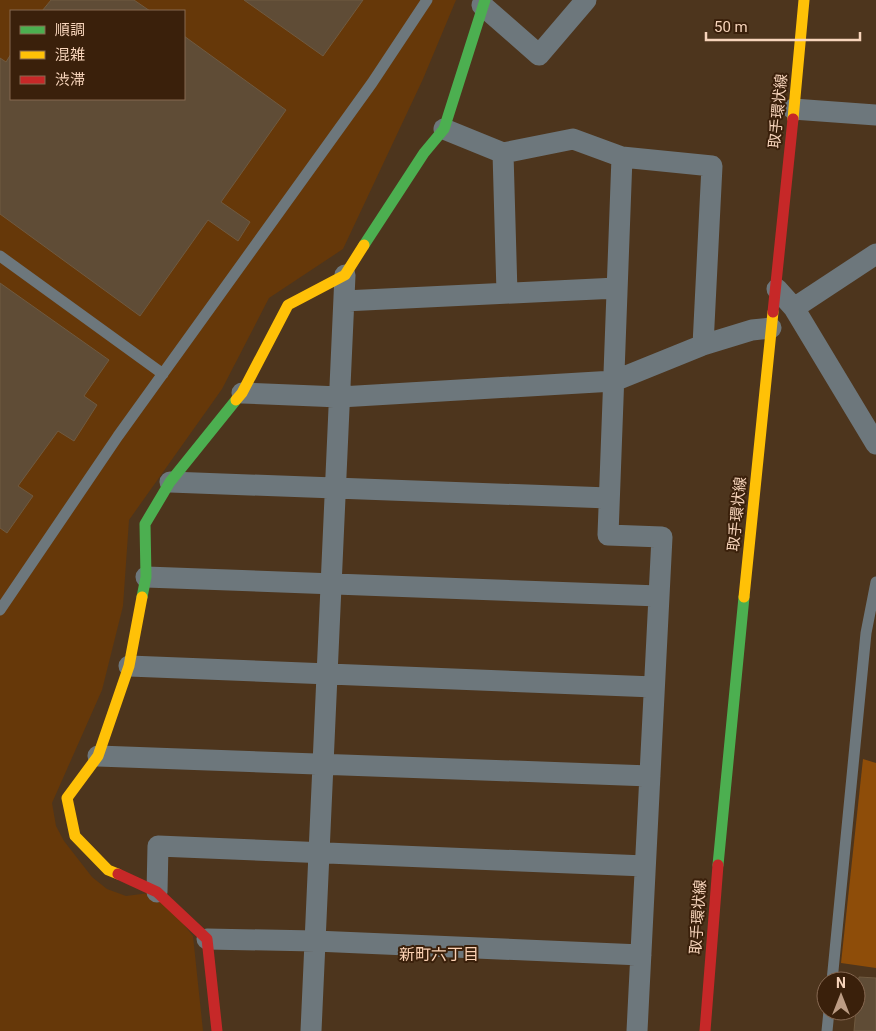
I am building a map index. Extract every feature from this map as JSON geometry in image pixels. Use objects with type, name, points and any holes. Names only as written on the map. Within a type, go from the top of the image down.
[{"type":"street","points":[[217,1031],[207,939],[157,892],[108,870],[76,836],[67,798],[98,756],[130,666],[146,577],[144,524],[170,482],[242,393],[288,305],[345,275],[424,153],[444,129],[483,3],[539,55],[586,0]]},
{"type":"street","name":"取手環状線","points":[[704,1031],[720,820],[771,328],[777,289],[804,0]]},
{"type":"street","points":[[793,108],[876,116]]},
{"type":"street","points":[[444,129],[502,153],[573,139],[622,157],[712,166],[703,345]]},
{"type":"street","points":[[502,153],[507,293]]},
{"type":"street","points":[[622,157],[608,535],[662,537],[637,1031]]},
{"type":"street","points":[[794,308],[876,254]]},
{"type":"street","points":[[312,1031],[345,275]]},
{"type":"street","points":[[344,301],[617,288]]},
{"type":"street","points":[[777,289],[794,308],[876,444]]},
{"type":"street","points":[[242,393],[340,397],[614,381],[703,345],[752,330],[771,328]]},
{"type":"street","points":[[170,482],[609,498]]},
{"type":"street","points":[[146,577],[659,596]]},
{"type":"street","points":[[130,666],[654,686]]},
{"type":"street","points":[[98,756],[650,776]]},
{"type":"street","points":[[157,892],[158,846],[645,866]]},
{"type":"street","points":[[207,939],[316,941],[641,955]]},
{"type":"lane","points":[[0,610],[118,436],[372,83],[428,0]]},
{"type":"lane","points":[[0,256],[163,374]]},
{"type":"lane","points":[[833,971],[866,633],[876,582]]},
{"type":"shaded area","points":[[0,0],[456,0],[423,79],[343,249],[269,298],[222,389],[129,520],[123,606],[102,690],[52,803],[56,826],[64,841],[92,877],[107,889],[126,896],[157,892],[193,936],[203,1031],[0,1031]]},
{"type":"shaded area","points":[[863,759],[876,763],[876,968],[841,963]]},
{"type":"building","points":[[51,0],[134,0],[149,10],[43,10]]},
{"type":"building","points":[[244,0],[363,0],[323,56]]},
{"type":"building","points":[[185,37],[286,110],[221,202],[250,222],[238,241],[208,220],[140,316],[0,214],[0,58],[6,62],[10,56],[10,100],[185,100]]},
{"type":"building","points":[[0,283],[109,360],[84,396],[97,405],[74,441],[58,431],[18,486],[33,496],[7,533],[0,528]]},
{"type":"building","points":[[866,977],[876,978],[876,1031],[854,1031],[855,1021],[866,1021]]},
{"type":"traffic: fast","points":[[364,245],[424,153],[444,129],[485,0]]},
{"type":"traffic: fast","points":[[142,597],[146,577],[145,524],[170,482],[236,400]]},
{"type":"traffic: fast","points":[[718,865],[744,597]]},
{"type":"traffic: slow","points":[[793,119],[804,0]]},
{"type":"traffic: slow","points":[[236,400],[242,393],[288,305],[345,275],[364,245]]},
{"type":"traffic: slow","points":[[744,597],[773,312]]},
{"type":"traffic: slow","points":[[118,874],[108,870],[75,836],[67,798],[98,756],[129,666],[142,597]]},
{"type":"traffic: jam","points":[[773,312],[793,119]]},
{"type":"traffic: jam","points":[[705,1031],[718,865]]},
{"type":"traffic: jam","points":[[118,874],[157,892],[207,939],[217,1031]]},
{"type":"district","name":"新町六丁目","points":[[439,954]]}]
